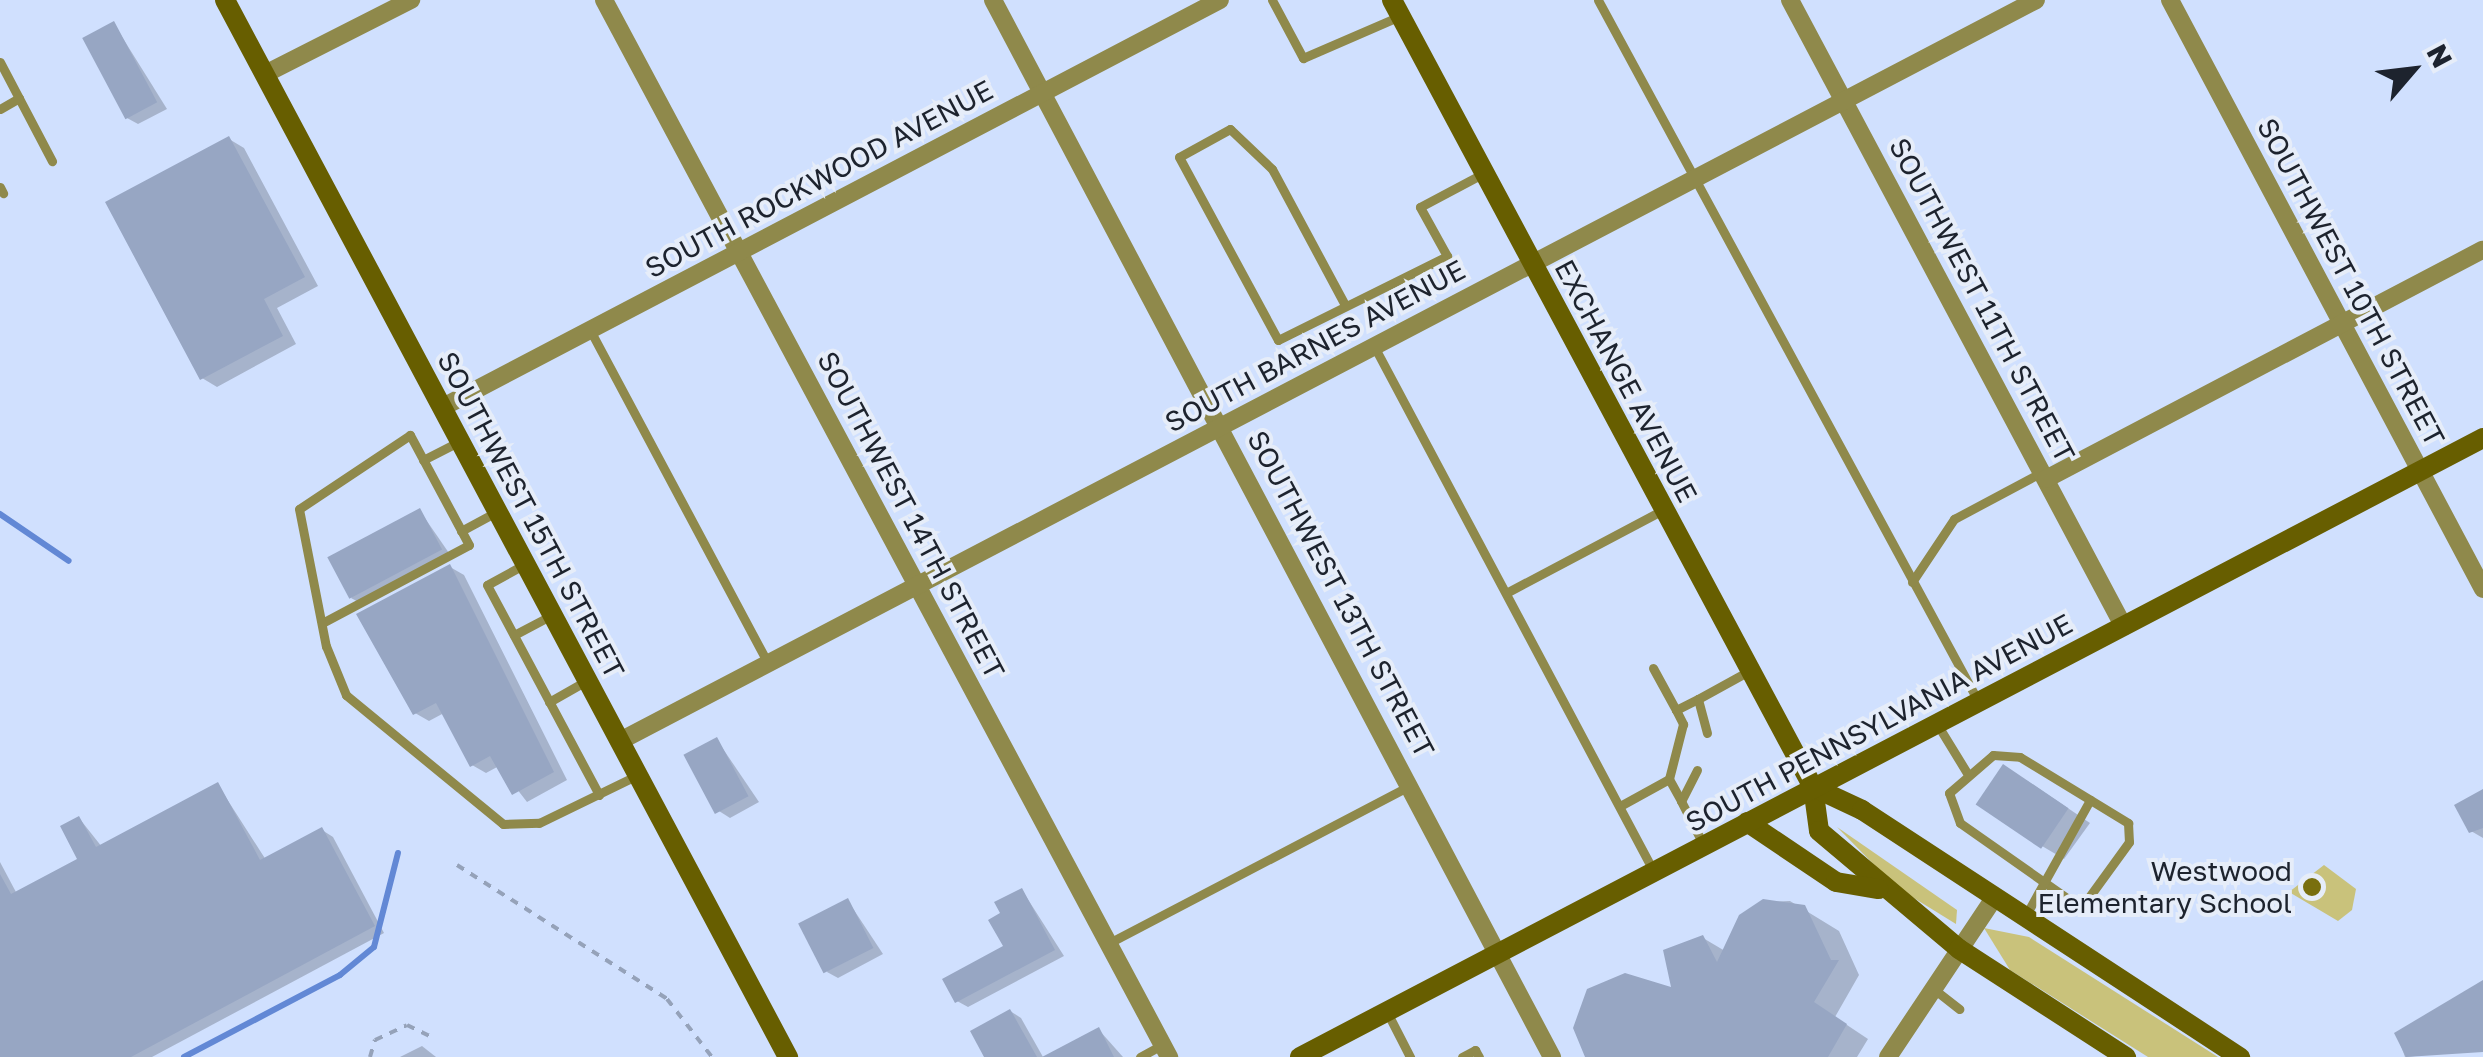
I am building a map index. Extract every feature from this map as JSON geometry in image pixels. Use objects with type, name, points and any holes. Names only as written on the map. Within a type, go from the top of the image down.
[{"type":"main road","name":"SOUTHWEST 15TH STREET","points":[[226,0],[788,1057]]},
{"type":"main road","name":"EXCHANGE AVENUE","points":[[1396,8],[1812,787],[1820,830],[1880,889],[1959,949],[2126,1057]]},
{"type":"main road","name":"SOUTH PENNSYLVANIA AVENUE","points":[[1300,1057],[2483,438]]},
{"type":"main road","points":[[1812,787],[1862,810],[1992,900],[2240,1057]]},
{"type":"main road","points":[[1747,822],[1836,882],[1880,889]]},
{"type":"street","points":[[265,74],[411,0]]},
{"type":"street","name":"SOUTHWEST 14TH STREET","points":[[604,0],[1166,1051]]},
{"type":"street","name":"SOUTHWEST 13TH STREET","points":[[994,0],[1412,784],[1552,1057]]},
{"type":"street","name":"SOUTH ROCKWOOD AVENUE","points":[[442,407],[1043,94],[1190,7],[1220,0]]},
{"type":"street","name":"SOUTHWEST 11TH STREET","points":[[1790,0],[2124,627]]},
{"type":"street","name":"SOUTH BARNES AVENUE","points":[[620,741],[2036,0]]},
{"type":"street","name":"SOUTHWEST 10TH STREET","points":[[2170,0],[2483,589]]},
{"type":"street","points":[[2044,476],[2483,250]]},
{"type":"street","points":[[1888,1057],[1992,900]]},
{"type":"lane","points":[[1272,0],[1304,58],[1396,8]]},
{"type":"lane","points":[[1598,0],[1698,177],[1978,701]]},
{"type":"lane","points":[[0,62],[3,76],[19,98],[52,162]]},
{"type":"lane","points":[[0,110],[19,98]]},
{"type":"lane","points":[[1345,305],[1272,168],[1230,129],[1179,156],[1278,340],[1447,256],[1420,207],[1484,173]]},
{"type":"lane","points":[[590,330],[768,664]]},
{"type":"lane","points":[[1373,345],[1654,872]]},
{"type":"lane","points":[[324,622],[469,545],[410,435],[298,509],[324,622],[346,694],[479,811],[520,827],[638,775]]},
{"type":"lane","points":[[423,460],[460,440]]},
{"type":"lane","points":[[1912,582],[1954,519],[2044,476]]},
{"type":"lane","points":[[1506,592],[1663,510]]},
{"type":"lane","points":[[461,531],[498,512]]},
{"type":"lane","points":[[526,564],[487,584],[600,795]]},
{"type":"lane","points":[[514,635],[552,614]]},
{"type":"lane","points":[[1653,668],[1683,724],[1669,779],[1704,846]]},
{"type":"lane","points":[[1676,710],[1749,671]]},
{"type":"lane","points":[[549,702],[588,680]]},
{"type":"lane","points":[[1698,698],[1697,725],[1707,732]]},
{"type":"lane","points":[[1936,722],[1967,773]]},
{"type":"lane","points":[[1992,755],[2020,758],[2090,800],[2128,824],[2129,842],[2081,908],[2044,886],[1960,824],[1949,793],[1967,773],[1992,755]]},
{"type":"lane","points":[[1681,802],[1688,779],[1686,765]]},
{"type":"lane","points":[[1688,779],[1697,770]]},
{"type":"lane","points":[[1620,806],[1669,779]]},
{"type":"lane","points":[[1109,943],[1412,784]]},
{"type":"lane","points":[[2023,920],[2090,800]]},
{"type":"lane","points":[[1932,988],[1959,1009]]},
{"type":"lane","points":[[1387,1012],[1410,1057]]},
{"type":"lane","points":[[1462,1057],[1475,1050],[1479,1057]]},
{"type":"lane","points":[[1140,1057],[1166,1051]]},
{"type":"path","points":[[458,865],[668,999],[712,1057]]},
{"type":"path","points":[[370,1057],[375,1040],[408,1025],[434,1038]]},
{"type":"shaded area","points":[[1837,827],[1957,910],[1956,924],[1896,887]]},
{"type":"shaded area","points":[[2324,865],[2356,889],[2352,910],[2338,921],[2289,892]]},
{"type":"shaded area","points":[[1984,928],[2029,937],[2218,1057],[2148,1057],[2010,970]]},
{"type":"building","points":[[114,21],[157,102],[125,119],[82,38]]},
{"type":"building","points":[[229,136],[305,277],[264,299],[283,336],[200,380],[105,202]]},
{"type":"building","points":[[420,508],[442,549],[349,599],[327,557]]},
{"type":"building","points":[[450,564],[554,772],[512,795],[490,756],[470,767],[436,703],[413,715],[356,614]]},
{"type":"building","points":[[717,737],[748,796],[715,814],[683,755]]},
{"type":"building","points":[[2003,764],[2068,808],[2041,849],[1976,805]]},
{"type":"building","points":[[218,782],[260,860],[322,827],[375,926],[131,1057],[0,1057],[0,874],[11,894],[77,859],[60,826],[79,816],[96,847]]},
{"type":"building","points":[[2483,789],[2483,828],[2469,833],[2454,805]]},
{"type":"building","points":[[1022,888],[1055,950],[955,1003],[942,979],[1003,946],[988,920],[1000,913],[994,902]]},
{"type":"building","points":[[848,898],[873,948],[824,973],[798,923]]},
{"type":"building","points":[[1763,899],[1805,905],[1831,960],[1839,960],[1814,1002],[1847,1024],[1828,1057],[1585,1057],[1573,1028],[1587,989],[1625,973],[1671,987],[1663,950],[1703,935],[1717,962],[1739,915]]},
{"type":"building","points":[[2483,980],[2483,1052],[2406,1057],[2394,1033]]},
{"type":"building","points":[[1010,1009],[1037,1057],[984,1057],[970,1031]]},
{"type":"building","points":[[1099,1027],[1114,1057],[1042,1057]]},
{"type":"waterway","points":[[0,514],[69,561]]},
{"type":"waterway","points":[[184,1057],[340,975],[374,947],[398,853]]},
{"type":"place","name":"Westwood Elementary School","points":[[2312,887]]}]
